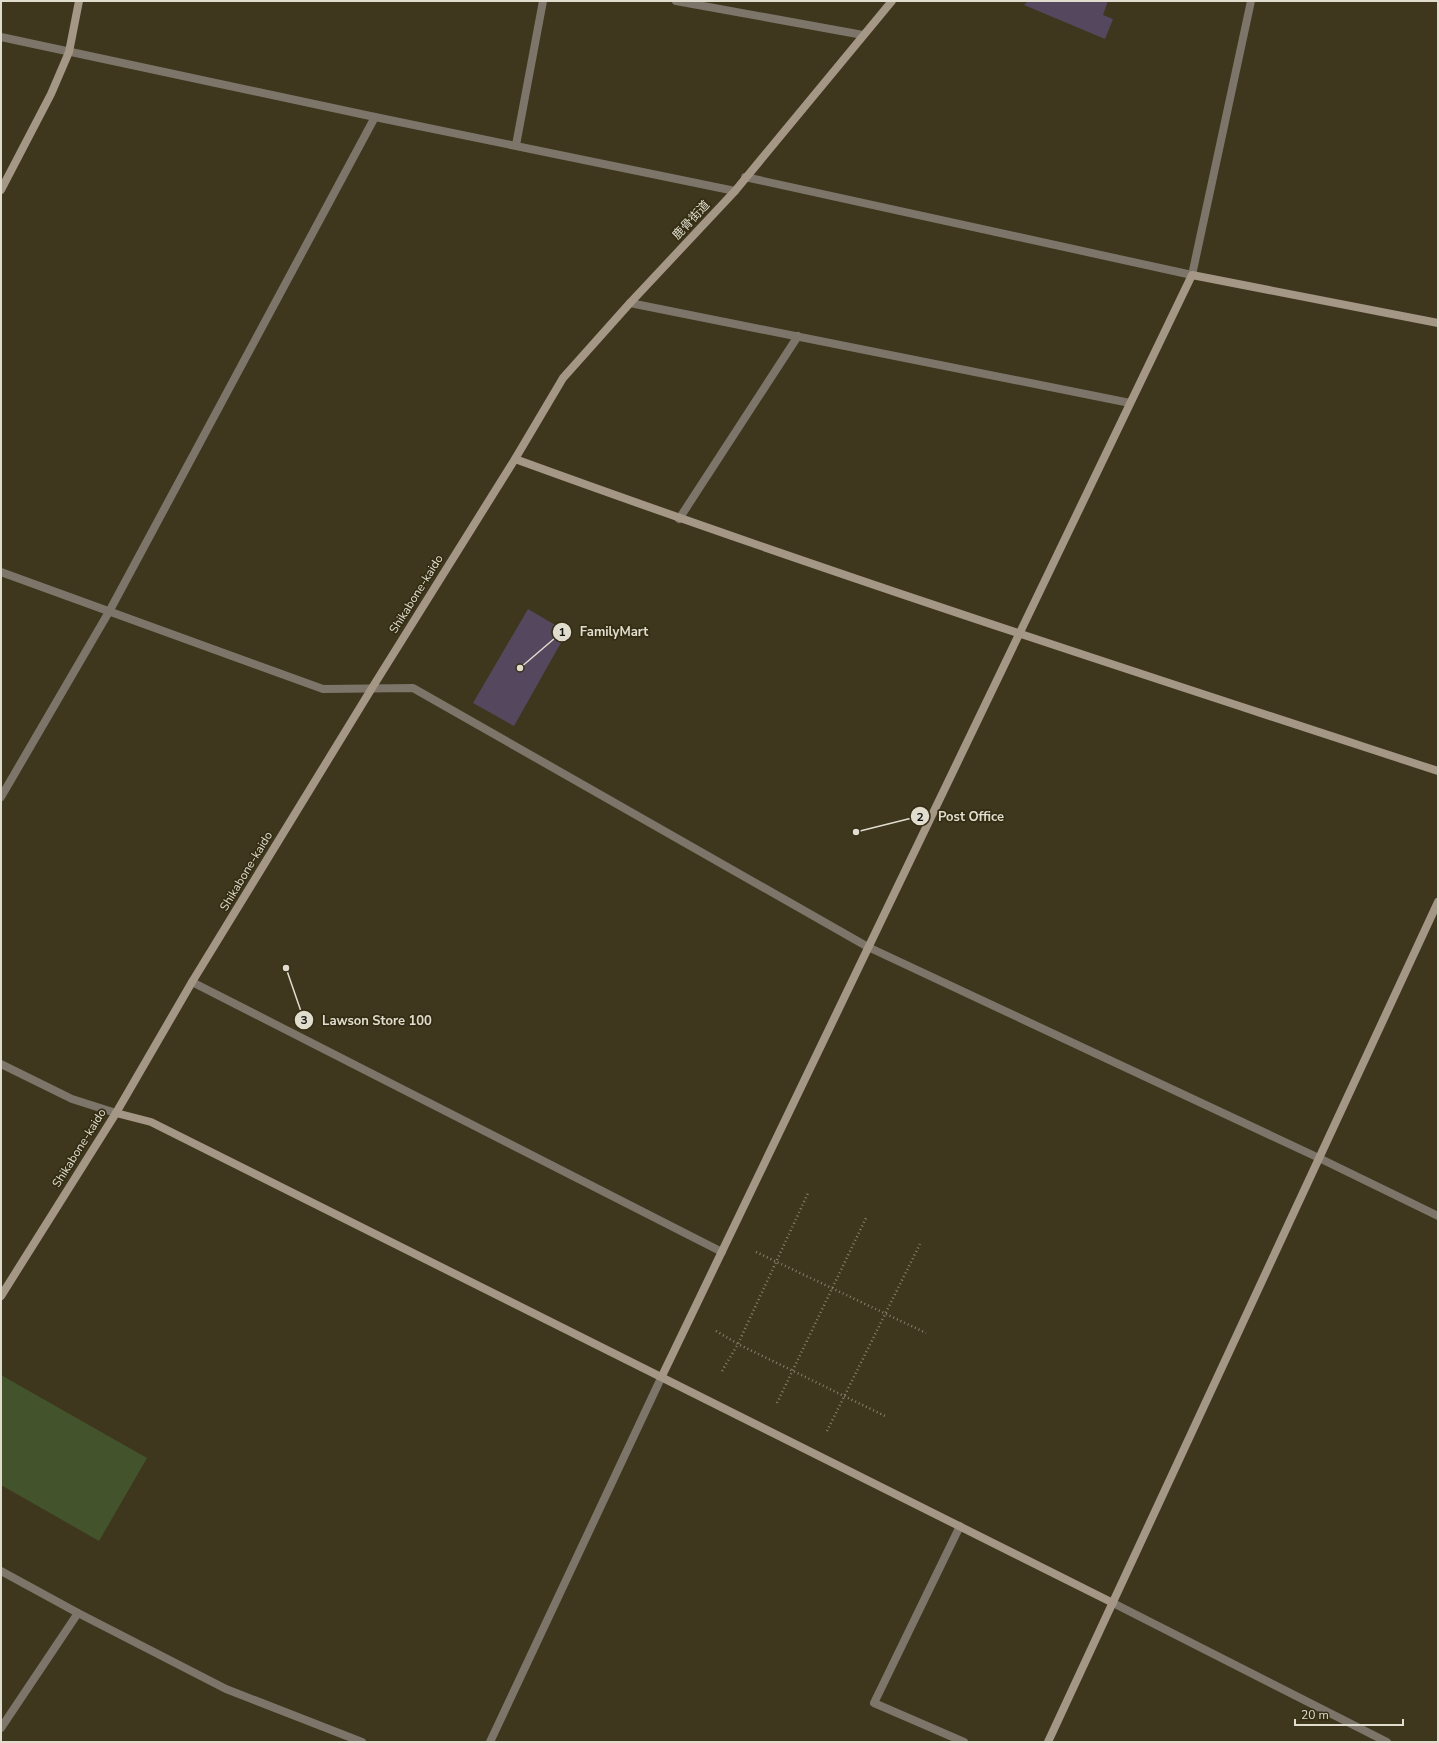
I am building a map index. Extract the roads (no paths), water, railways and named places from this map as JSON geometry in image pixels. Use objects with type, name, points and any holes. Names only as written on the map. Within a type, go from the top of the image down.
[{"type":"street","points":[[1,190],[51,94],[69,52],[79,1]]},
{"type":"street","points":[[516,145],[543,1]]},
{"type":"street","points":[[676,1],[863,35]]},
{"type":"street","name":"鹿骨街道","points":[[515,459],[563,378],[630,303],[735,191],[745,177],[892,1]]},
{"type":"street","points":[[490,1742],[662,1376],[1192,275],[1251,1]]},
{"type":"street","points":[[1,37],[375,117],[735,191]]},
{"type":"street","points":[[1,798],[110,610],[375,117]]},
{"type":"street","points":[[745,177],[1192,275],[1438,323]]},
{"type":"street","points":[[630,303],[1130,403]]},
{"type":"street","points":[[679,519],[798,336]]},
{"type":"street","points":[[515,459],[679,519],[1019,634],[1438,771]]},
{"type":"street","name":"Shikabone-kaido","points":[[1,1296],[116,1113],[192,982],[372,688],[515,459]]},
{"type":"street","points":[[1,572],[110,610],[324,689],[413,688],[868,947],[1319,1158],[1438,1216]]},
{"type":"street","points":[[1048,1742],[1438,902]]},
{"type":"street","points":[[192,982],[722,1252]]},
{"type":"street","points":[[1,1064],[72,1099],[151,1122],[662,1376],[1387,1742]]},
{"type":"street","points":[[960,1526],[874,1703],[964,1742]]},
{"type":"street","points":[[1,1570],[78,1613],[226,1689],[362,1742]]},
{"type":"street","points":[[1,1728],[78,1613]]},
{"type":"place","name":"FamilyMart","points":[[520,668]]},
{"type":"place","name":"Post Office","points":[[856,832]]},
{"type":"place","name":"Lawson Store 100","points":[[286,968]]}]
